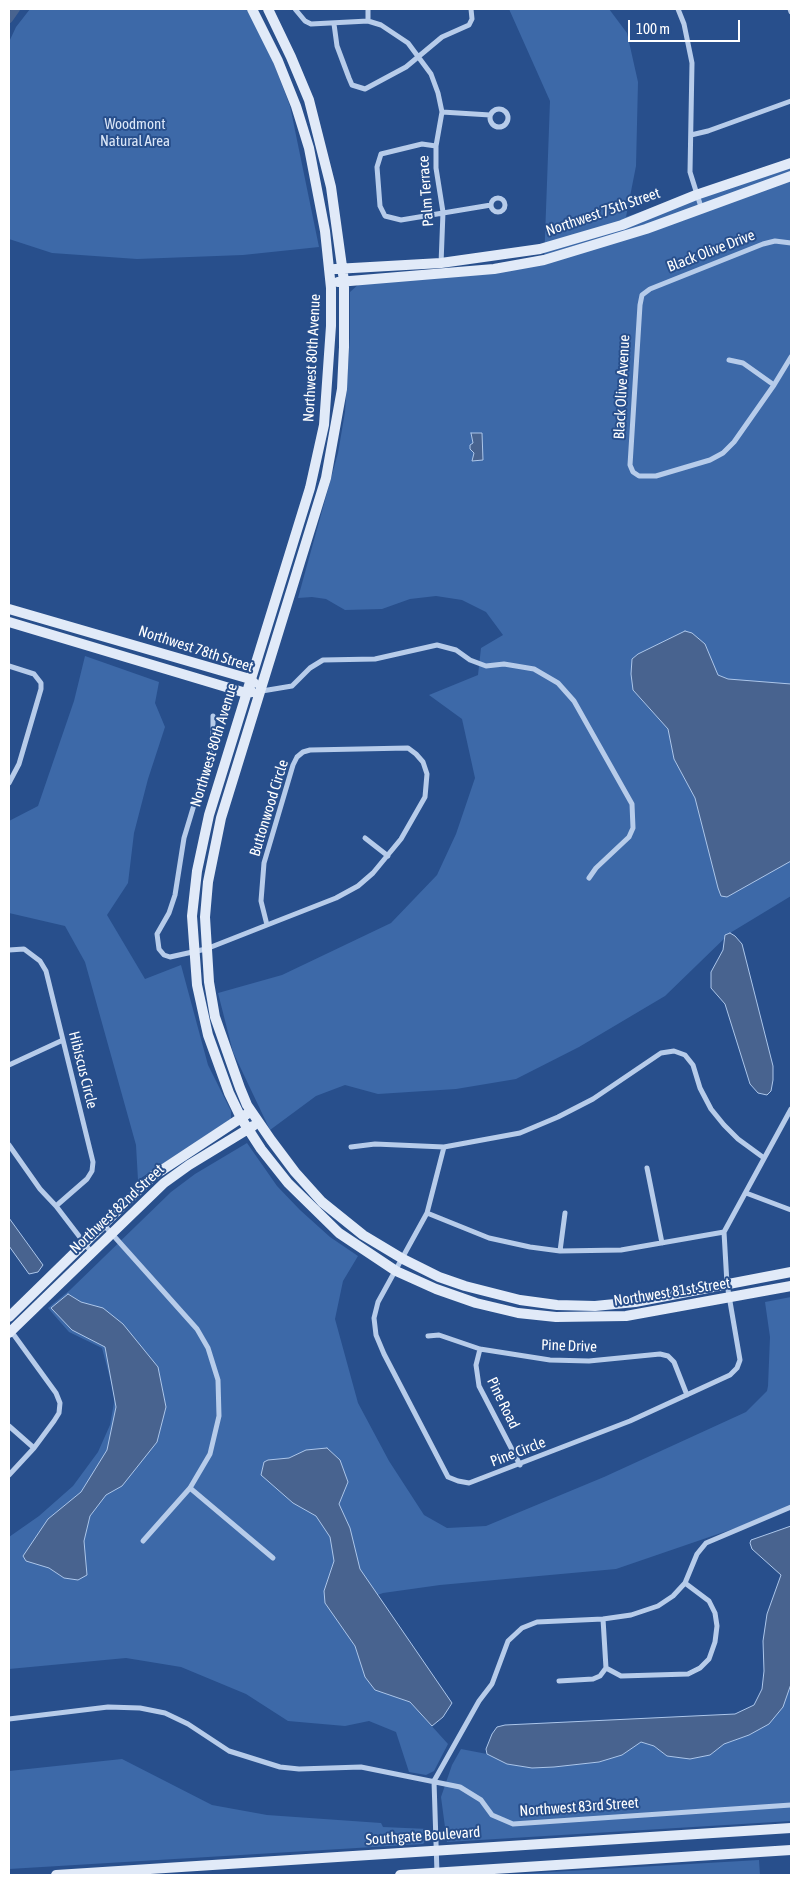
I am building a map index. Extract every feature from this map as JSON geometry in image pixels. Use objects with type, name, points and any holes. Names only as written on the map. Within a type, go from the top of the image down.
[{"type":"street","name":"Northwest 80th Avenue","points":[[252,9],[278,60],[296,106],[318,189],[330,269],[330,352],[324,424],[310,488],[250,679],[202,843],[192,916],[193,953],[206,1028],[214,1056],[241,1118],[288,1183],[316,1212],[357,1246],[396,1271],[436,1289],[476,1303],[518,1312],[556,1317]]},
{"type":"street","name":"Northwest 80th Avenue","points":[[268,9],[292,57],[311,110],[331,187],[344,281],[342,381],[336,432],[326,478],[262,691],[221,818],[214,847],[205,917],[209,982],[216,1017],[226,1053],[252,1111],[295,1172],[322,1202],[363,1235],[403,1259],[439,1277],[520,1300],[557,1305]]},
{"type":"street","points":[[295,9],[305,21],[311,24],[368,21],[368,9]]},
{"type":"street","points":[[334,24],[337,46],[352,85],[365,90],[377,85],[420,57],[442,37],[469,25],[472,19],[471,9]]},
{"type":"street","points":[[678,9],[684,24],[692,63],[690,172],[701,207]]},
{"type":"street","name":"Palm Terrace","points":[[368,21],[394,32],[408,43],[431,74],[438,94],[442,112],[436,146],[436,168],[443,212],[442,274]]},
{"type":"street","points":[[692,135],[791,101]]},
{"type":"street","points":[[442,112],[490,115]]},
{"type":"street","points":[[436,146],[422,144],[381,154],[377,167],[380,206],[385,216],[400,220],[491,205]]},
{"type":"street","name":"Northwest 75th Street","points":[[330,269],[441,263],[540,249],[622,225],[696,195],[791,164]]},
{"type":"street","name":"Northwest 75th Street","points":[[330,282],[494,269],[544,260],[646,229],[701,207],[791,176]]},
{"type":"street","name":"Black Olive Drive","points":[[642,295],[650,289],[763,244],[775,241],[791,242]]},
{"type":"street","name":"Black Olive Avenue","points":[[642,295],[630,465],[639,476],[656,476],[710,460],[723,453],[734,442],[774,385]]},
{"type":"street","points":[[728,360],[743,363],[774,385],[791,357]]},
{"type":"street","name":"Northwest 78th Street","points":[[9,609],[250,679],[262,691]]},
{"type":"street","name":"Northwest 78th Street","points":[[9,622],[246,693],[262,691]]},
{"type":"street","points":[[262,691],[292,686],[310,668],[323,660],[375,658],[437,645],[456,650],[470,660],[486,666],[514,665],[534,669],[550,678],[558,683],[574,701],[632,804],[634,817],[629,837],[596,868],[589,878]]},
{"type":"street","points":[[9,666],[34,674],[41,683],[41,689],[19,764],[9,783]]},
{"type":"street","name":"Buttonwood Circle","points":[[213,716],[213,742],[184,838],[175,896],[169,914],[158,934],[159,949],[164,955],[170,957],[206,950],[336,898],[358,886],[388,856],[425,797],[427,774],[423,762],[408,748],[310,750],[303,752],[297,757],[264,863],[261,901],[267,925]]},
{"type":"street","points":[[366,838],[388,856]]},
{"type":"street","name":"Hibiscus Circle","points":[[9,950],[24,950],[40,961],[46,971],[93,1162],[92,1172],[87,1179],[56,1206]]},
{"type":"street","points":[[9,1065],[63,1040]]},
{"type":"street","points":[[351,1147],[375,1144],[444,1146],[520,1133],[593,1099],[662,1053],[674,1051],[685,1056],[693,1065],[700,1088],[711,1109],[724,1125],[738,1140],[764,1158]]},
{"type":"street","points":[[427,1213],[489,1238],[530,1247],[560,1250],[621,1250],[724,1232],[791,1109]]},
{"type":"street","name":"Northwest 82nd Street","points":[[9,1317],[153,1176],[252,1111]]},
{"type":"street","name":"Northwest 82nd Street","points":[[9,1331],[164,1183],[189,1165],[259,1123]]},
{"type":"street","points":[[9,1145],[40,1189],[56,1206],[92,1253]]},
{"type":"street","name":"Pine Circle","points":[[444,1146],[427,1213],[378,1302],[374,1318],[376,1335],[384,1354],[448,1477],[458,1482],[469,1483],[520,1465],[730,1375],[737,1368],[740,1360],[726,1284],[724,1232]]},
{"type":"street","points":[[647,1168],[662,1243]]},
{"type":"street","points":[[746,1193],[791,1210]]},
{"type":"street","points":[[560,1250],[564,1213]]},
{"type":"street","points":[[104,1225],[193,1323],[205,1342],[215,1367],[220,1401],[216,1434],[210,1454],[190,1488],[143,1541]]},
{"type":"street","name":"Northwest 81st Street","points":[[557,1305],[595,1306],[635,1302],[791,1272]]},
{"type":"street","name":"Northwest 81st Street","points":[[556,1317],[626,1316],[791,1286]]},
{"type":"street","points":[[9,1331],[56,1393],[60,1403],[59,1413],[54,1421],[34,1448],[9,1475]]},
{"type":"street","name":"Pine Drive","points":[[428,1336],[438,1335],[480,1349],[550,1360],[588,1361],[660,1354],[668,1356],[674,1362],[686,1395]]},
{"type":"street","name":"Pine Road","points":[[480,1349],[476,1364],[479,1386],[520,1465]]},
{"type":"street","points":[[9,1426],[34,1448]]},
{"type":"street","points":[[190,1488],[273,1558]]},
{"type":"street","points":[[437,1873],[434,1781],[479,1701],[492,1684],[508,1641],[522,1628],[537,1622],[603,1619],[631,1615],[658,1606],[673,1596],[685,1583],[697,1554],[706,1543],[791,1507]]},
{"type":"street","points":[[606,1668],[621,1676],[688,1674],[700,1668],[709,1659],[715,1642],[716,1613],[709,1601],[685,1583]]},
{"type":"street","points":[[559,1680],[593,1678],[600,1676],[606,1668],[603,1619]]},
{"type":"street","name":"Northwest 83rd Street","points":[[9,1720],[108,1707],[140,1708],[165,1713],[188,1724],[229,1751],[280,1767],[299,1769],[361,1767],[460,1787],[481,1800],[492,1815],[513,1824],[791,1805]]},
{"type":"street","name":"Southgate Boulevard","points":[[56,1875],[791,1828]]},
{"type":"street","points":[[400,1875],[791,1850]]},
{"type":"green space","name":"Woodmont Natural Area","points":[[30,9],[247,9],[266,43],[290,106],[319,247],[243,255],[137,259],[52,253],[9,239],[9,42],[16,27]]},
{"type":"green space","points":[[509,9],[609,9],[627,33],[638,82],[636,166],[626,217],[791,158],[791,896],[730,933],[665,996],[579,1047],[516,1079],[456,1089],[378,1094],[345,1085],[316,1096],[270,1130],[233,1052],[218,993],[282,975],[391,923],[437,875],[456,834],[475,778],[462,719],[429,695],[478,675],[481,648],[503,635],[486,612],[462,600],[436,596],[410,599],[382,609],[345,610],[326,599],[298,598],[338,453],[345,412],[350,338],[350,292],[360,283],[544,264],[550,101]]},
{"type":"green space","points":[[85,656],[159,682],[155,703],[165,727],[148,779],[134,833],[128,883],[107,915],[145,979],[181,965],[208,1065],[231,1111],[231,1119],[138,1180],[136,1145],[85,962],[65,926],[9,913],[9,821],[38,806],[74,701]]},
{"type":"green space","points":[[247,1143],[277,1186],[300,1210],[330,1237],[358,1256],[343,1281],[335,1319],[358,1403],[389,1461],[424,1515],[447,1528],[486,1526],[604,1477],[746,1412],[767,1391],[768,1386],[770,1337],[765,1302],[791,1297],[791,1509],[616,1569],[440,1585],[383,1593],[332,1612],[355,1646],[365,1677],[375,1690],[410,1702],[448,1744],[434,1771],[426,1775],[409,1772],[396,1732],[369,1721],[345,1726],[288,1721],[246,1694],[181,1667],[126,1658],[9,1669],[9,1537],[39,1516],[73,1486],[98,1452],[110,1425],[115,1397],[102,1348],[69,1332],[48,1308],[70,1290],[171,1192],[195,1174]]},
{"type":"green space","points":[[791,1630],[791,1821],[447,1842],[441,1797],[452,1765],[461,1749],[487,1754],[507,1764],[532,1768],[599,1762],[622,1755],[640,1742],[654,1746],[667,1756],[710,1755],[724,1744],[749,1735],[790,1650]]},
{"type":"green space","points":[[122,1759],[212,1805],[267,1815],[381,1823],[383,1827],[428,1829],[429,1837],[423,1844],[9,1869],[9,1771]]},
{"type":"green space","points":[[759,1860],[760,1875],[506,1875],[551,1872]]},
{"type":"shaded area","points":[[471,433],[482,433],[483,460],[472,461],[474,453],[470,449],[470,445],[473,443]]},
{"type":"shaded area","points":[[685,631],[692,633],[705,644],[718,675],[728,679],[791,684],[791,861],[727,897],[721,896],[718,888],[695,798],[674,759],[668,729],[633,690],[632,659],[638,654]]},
{"type":"shaded area","points":[[730,933],[742,944],[773,1066],[771,1091],[767,1095],[758,1093],[750,1084],[725,1004],[711,988],[711,972],[723,950],[725,935]]},
{"type":"shaded area","points":[[9,1218],[43,1265],[38,1272],[29,1274],[9,1246]]},
{"type":"shaded area","points":[[68,1294],[81,1302],[103,1308],[123,1324],[158,1367],[166,1407],[157,1442],[122,1486],[106,1495],[90,1516],[84,1541],[87,1575],[78,1580],[64,1578],[49,1568],[26,1561],[23,1556],[48,1519],[81,1492],[107,1450],[116,1407],[105,1347],[72,1330],[51,1308]]},
{"type":"shaded area","points":[[327,1448],[340,1460],[348,1482],[339,1504],[350,1528],[360,1569],[452,1703],[443,1717],[432,1726],[410,1702],[375,1690],[365,1677],[355,1646],[325,1603],[324,1591],[334,1561],[330,1537],[316,1516],[293,1503],[261,1475],[264,1462],[268,1460],[289,1458],[306,1450]]},
{"type":"shaded area","points":[[791,1526],[791,1684],[783,1707],[769,1724],[749,1735],[724,1744],[710,1755],[690,1759],[667,1756],[654,1746],[641,1742],[622,1755],[599,1762],[554,1767],[532,1768],[507,1764],[487,1754],[486,1749],[492,1734],[497,1727],[505,1725],[735,1714],[754,1705],[762,1689],[764,1671],[763,1641],[767,1614],[781,1575],[752,1549],[750,1543],[751,1540]]},
{"type":"waterway","points":[[9,19],[16,9]]}]
